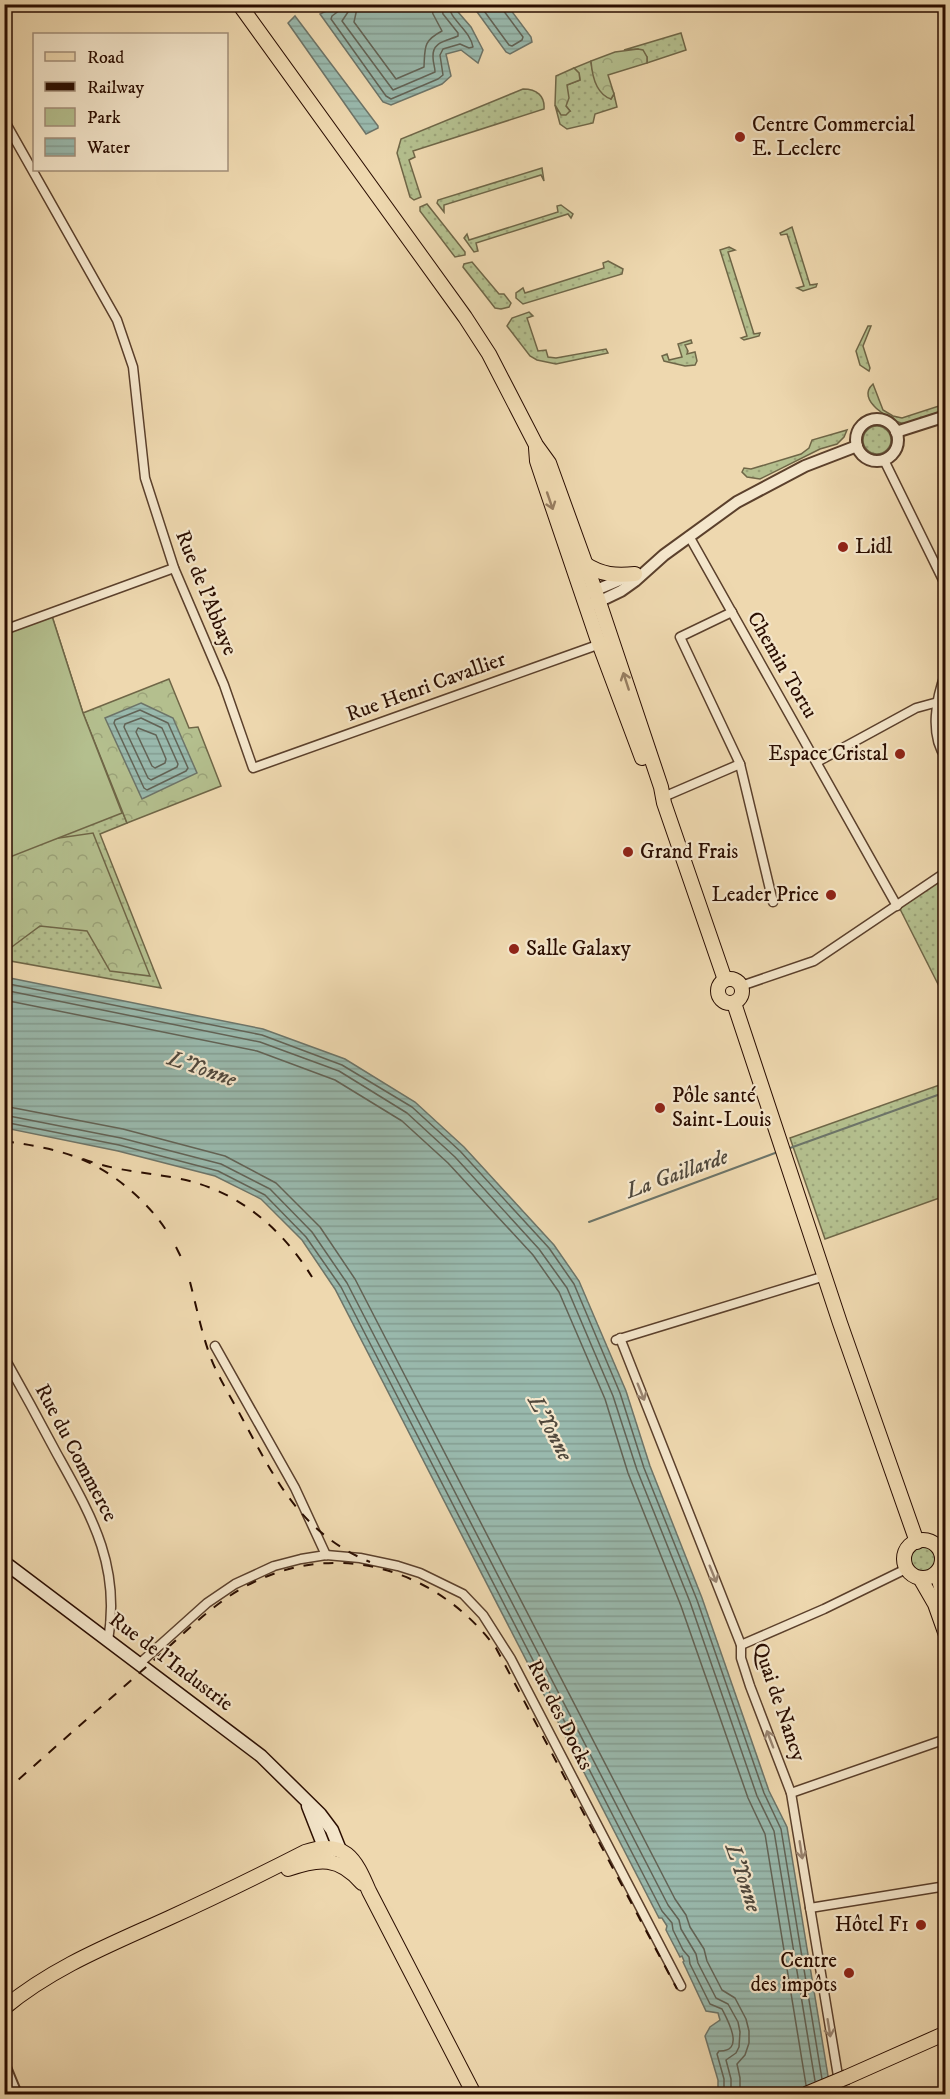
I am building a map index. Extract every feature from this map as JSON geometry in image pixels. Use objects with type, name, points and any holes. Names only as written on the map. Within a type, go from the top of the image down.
[{"type":"main road","points":[[239,4],[465,317],[489,354],[536,445],[549,464],[585,564],[591,598]]},
{"type":"main road","points":[[536,445],[537,461],[591,598],[725,980]]},
{"type":"main road","points":[[585,564],[604,574],[635,574]]},
{"type":"main road","points":[[725,980],[736,981],[741,986],[741,997],[734,1003],[725,1002],[720,997],[718,990],[725,980]]},
{"type":"main road","points":[[734,1003],[917,1542]]},
{"type":"main road","points":[[920,1578],[931,1577],[937,1573],[942,1562],[941,1552],[930,1542],[917,1542],[908,1548],[904,1555],[906,1569],[920,1578],[935,1604],[945,1635]]},
{"type":"main road","name":"Rue de l'Industrie","points":[[4,1562],[261,1756],[307,1803],[321,1814],[332,1830],[333,1849]]},
{"type":"main road","points":[[937,1573],[945,1606]]},
{"type":"main road","points":[[307,1803],[317,1825],[333,1849],[369,1891],[474,2094]]},
{"type":"main road","points":[[305,1852],[312,1841],[317,1825]]},
{"type":"main road","points":[[6,2007],[64,1967],[211,1899],[305,1852],[333,1849]]},
{"type":"main road","points":[[211,1899],[305,1863],[333,1849]]},
{"type":"main road","points":[[806,2094],[945,2033]]},
{"type":"street","name":"Rue de l'Abbaye","points":[[4,120],[117,320],[133,367],[145,478],[174,568],[224,685],[254,768]]},
{"type":"street","points":[[896,432],[945,416]]},
{"type":"street","points":[[882,419],[888,422],[896,432],[898,438],[894,451],[884,460],[877,461],[864,457],[856,446],[859,428],[868,420],[882,419]]},
{"type":"street","points":[[591,598],[621,591],[689,536],[737,502],[805,466],[856,446]]},
{"type":"street","points":[[884,460],[945,586]]},
{"type":"street","name":"Chemin Tortu","points":[[689,536],[897,906]]},
{"type":"street","points":[[4,630],[174,568]]},
{"type":"street","points":[[591,598],[635,574],[650,569]]},
{"type":"street","points":[[732,612],[680,637],[740,764],[773,902]]},
{"type":"street","name":"Rue Henri Cavallier","points":[[254,768],[606,643]]},
{"type":"street","points":[[945,672],[938,702],[935,732],[938,746],[945,758]]},
{"type":"street","points":[[817,762],[916,708],[938,702]]},
{"type":"street","points":[[662,799],[740,764]]},
{"type":"street","points":[[741,986],[814,961],[945,872]]},
{"type":"street","name":"Quai de Nancy","points":[[825,1276],[618,1339],[741,1645],[740,1654],[744,1668],[791,1793],[841,2094]]},
{"type":"street","points":[[215,1346],[304,1506],[326,1556]]},
{"type":"street","name":"Rue du Commerce","points":[[4,1357],[89,1512],[102,1543],[110,1581],[112,1606],[108,1641]]},
{"type":"street","name":"Rue des Docks","points":[[139,1664],[207,1603],[235,1584],[280,1564],[301,1559],[326,1556],[384,1562],[420,1573],[463,1594],[483,1615],[511,1659],[681,1986]]},
{"type":"street","points":[[741,1645],[824,1609],[906,1569]]},
{"type":"street","points":[[791,1793],[945,1738]]},
{"type":"street","points":[[810,1908],[940,1887],[945,1890]]},
{"type":"street","points":[[4,2064],[16,2094]]},
{"type":"green space","points":[[681,33],[686,50],[647,63],[647,57],[638,49],[624,50]]},
{"type":"green space","points":[[643,50],[647,63],[608,75],[614,94],[611,99],[606,97],[598,88],[591,61],[615,52]]},
{"type":"green space","points":[[591,61],[593,72],[611,99],[614,94],[617,107],[595,114],[593,123],[567,129],[560,124],[555,105],[558,111],[570,111],[566,106],[567,85],[580,80],[579,73],[574,68]]},
{"type":"green space","points":[[574,68],[579,73],[580,80],[567,85],[569,98],[566,106],[570,111],[566,115],[561,115],[555,105],[556,76]]},
{"type":"green space","points":[[523,89],[539,94],[543,100],[544,109],[413,151],[415,157],[409,160],[421,197],[414,200],[410,197],[397,153],[401,139]]},
{"type":"green space","points":[[542,168],[544,181],[541,175],[444,205],[444,212],[437,203],[438,200]]},
{"type":"green space","points":[[427,204],[465,255],[455,257],[420,211],[420,207]]},
{"type":"green space","points":[[561,205],[573,214],[571,218],[568,214],[476,243],[478,251],[474,252],[464,238],[467,234],[469,240],[558,212],[557,206]]},
{"type":"green space","points":[[792,227],[810,285],[817,284],[816,287],[803,291],[797,288],[804,286],[787,234],[781,235],[780,233]]},
{"type":"green space","points":[[729,247],[735,250],[728,252],[754,334],[760,333],[759,336],[744,340],[741,338],[747,336],[720,250]]},
{"type":"green space","points":[[608,261],[623,269],[622,274],[523,304],[516,298],[516,293],[523,288],[525,293],[604,268],[603,263]]},
{"type":"green space","points":[[472,262],[499,294],[504,294],[511,303],[509,307],[495,308],[463,267],[464,264]]},
{"type":"green space","points":[[529,312],[533,316],[527,318],[538,351],[546,350],[548,357],[556,358],[606,349],[608,353],[556,364],[537,360],[530,356],[507,326],[512,318]]},
{"type":"green space","points":[[868,326],[871,326],[863,346],[869,371],[860,365],[856,351]]},
{"type":"green space","points":[[691,340],[692,343],[685,345],[687,354],[695,352],[697,361],[695,365],[685,366],[664,361],[662,356],[667,354],[669,360],[682,357],[678,344]]},
{"type":"green space","points":[[873,384],[883,410],[893,416],[902,418],[945,404],[945,410],[904,424],[883,414],[871,403],[868,396]]},
{"type":"green space","points":[[877,426],[887,430],[891,440],[887,450],[877,454],[867,450],[863,440],[867,430]]},
{"type":"green space","points":[[847,430],[837,444],[820,449],[760,479],[747,477],[742,472],[744,468],[751,469],[801,454],[809,448],[812,440]]},
{"type":"green space","points":[[51,613],[83,713],[127,823],[100,834],[161,988],[5,960],[4,630]]},
{"type":"green space","points":[[51,613],[83,713],[122,813],[5,859],[4,630]]},
{"type":"green space","points":[[169,679],[189,728],[198,727],[221,786],[127,823],[83,713]]},
{"type":"green space","points":[[93,833],[150,976],[110,971],[87,931],[40,926],[9,949],[5,948],[4,846]]},
{"type":"green space","points":[[945,873],[945,998],[899,907]]},
{"type":"green space","points":[[945,1083],[945,1196],[825,1239],[790,1138]]},
{"type":"green space","points":[[923,1546],[932,1550],[936,1559],[932,1568],[923,1572],[914,1568],[910,1559],[914,1550]]},
{"type":"water","points":[[341,4],[452,5],[471,27],[483,50],[478,63],[461,50],[446,54],[451,76],[442,84],[391,105],[383,102],[320,14]]},
{"type":"water","points":[[472,5],[507,5],[531,37],[532,42],[510,54],[506,52]]},
{"type":"water","points":[[295,16],[378,128],[366,134],[288,23]]},
{"type":"water","points":[[141,703],[173,718],[197,773],[142,799],[105,718]]},
{"type":"water","name":"L'Yonne","points":[[5,977],[263,1029],[345,1059],[415,1102],[464,1147],[554,1245],[579,1281],[626,1391],[650,1466],[702,1598],[769,1791],[787,1827],[831,2094],[718,2094],[718,2080],[705,2036],[710,2027],[720,2020],[718,2013],[706,2011],[682,1956],[680,1957],[666,1930],[667,1926],[662,1918],[659,1918],[335,1289],[302,1240],[261,1199],[215,1176],[118,1151],[5,1128]]},
{"type":"waterway","name":"La Gaillarde","points":[[790,1148],[946,1092]]},
{"type":"waterway","name":"La Gaillarde","points":[[589,1222],[775,1153]]},
{"type":"railway","points":[[4,1141],[53,1150],[93,1164],[128,1188],[166,1230]]},
{"type":"railway","points":[[83,1159],[118,1169],[198,1183],[218,1191],[255,1213],[271,1227],[300,1259],[312,1277]]},
{"type":"railway","points":[[176,1247],[184,1263]]},
{"type":"railway","points":[[190,1282],[212,1362],[279,1484],[308,1520],[326,1536],[346,1550],[370,1562]]},
{"type":"railway","points":[[4,1793],[202,1617],[240,1589],[288,1569],[321,1563],[355,1564],[387,1570],[418,1582],[447,1600],[473,1622],[496,1648],[677,1989]]},
{"type":"place","name":"Centre Commercial E. Leclerc","points":[[740,137]]},
{"type":"place","name":"Lidl","points":[[843,547]]},
{"type":"place","name":"Espace Cristal","points":[[900,754]]},
{"type":"place","name":"Grand Frais","points":[[628,852]]},
{"type":"place","name":"Leader Price","points":[[831,895]]},
{"type":"place","name":"Salle Galaxy","points":[[514,949]]},
{"type":"place","name":"Pôle santé Saint-Louis","points":[[660,1108]]},
{"type":"place","name":"Hôtel F1","points":[[921,1925]]},
{"type":"place","name":"Centre des impôts","points":[[849,1973]]}]
